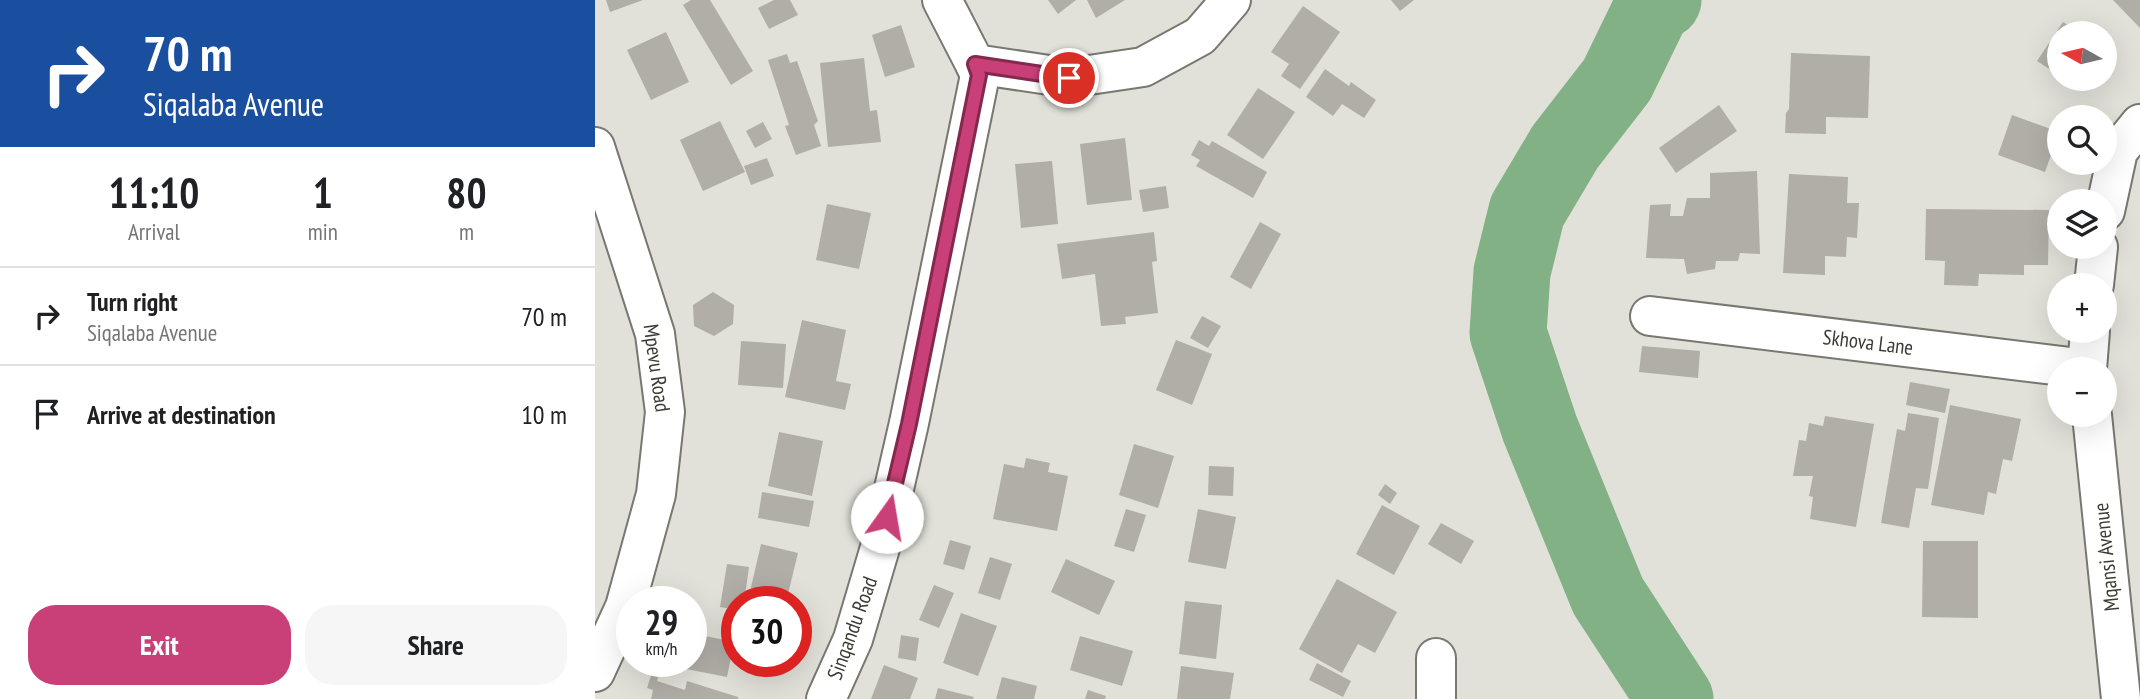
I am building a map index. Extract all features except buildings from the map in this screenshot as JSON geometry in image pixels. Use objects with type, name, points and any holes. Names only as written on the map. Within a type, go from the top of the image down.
[{"type":"street","points":[[942,0],[975,64],[1069,78],[1143,67],[1200,36],[1231,0]]},
{"type":"street","name":"Sinqandu Road","points":[[826,699],[853,639],[885,527],[909,424],[979,75],[975,64]]},
{"type":"street","points":[[2110,189],[2118,151],[2140,124]]},
{"type":"street","name":"Mpevu Road","points":[[595,146],[655,334],[665,412],[656,494],[625,607],[595,672]]},
{"type":"street","name":"Skhova Lane","points":[[1650,316],[2047,364]]},
{"type":"street","name":"Mqansi Avenue","points":[[2093,427],[2121,699]]},
{"type":"street","points":[[1436,658],[1436,699]]},
{"type":"waterway","points":[[1636,0],[1653,6]]},
{"type":"waterway","points":[[1663,0],[1653,6],[1617,80],[1565,147],[1527,211],[1512,272],[1508,333],[1540,429],[1608,596],[1675,699]]},
{"type":"route","points":[[887,517],[909,424],[979,75],[975,64],[1069,78]]}]
